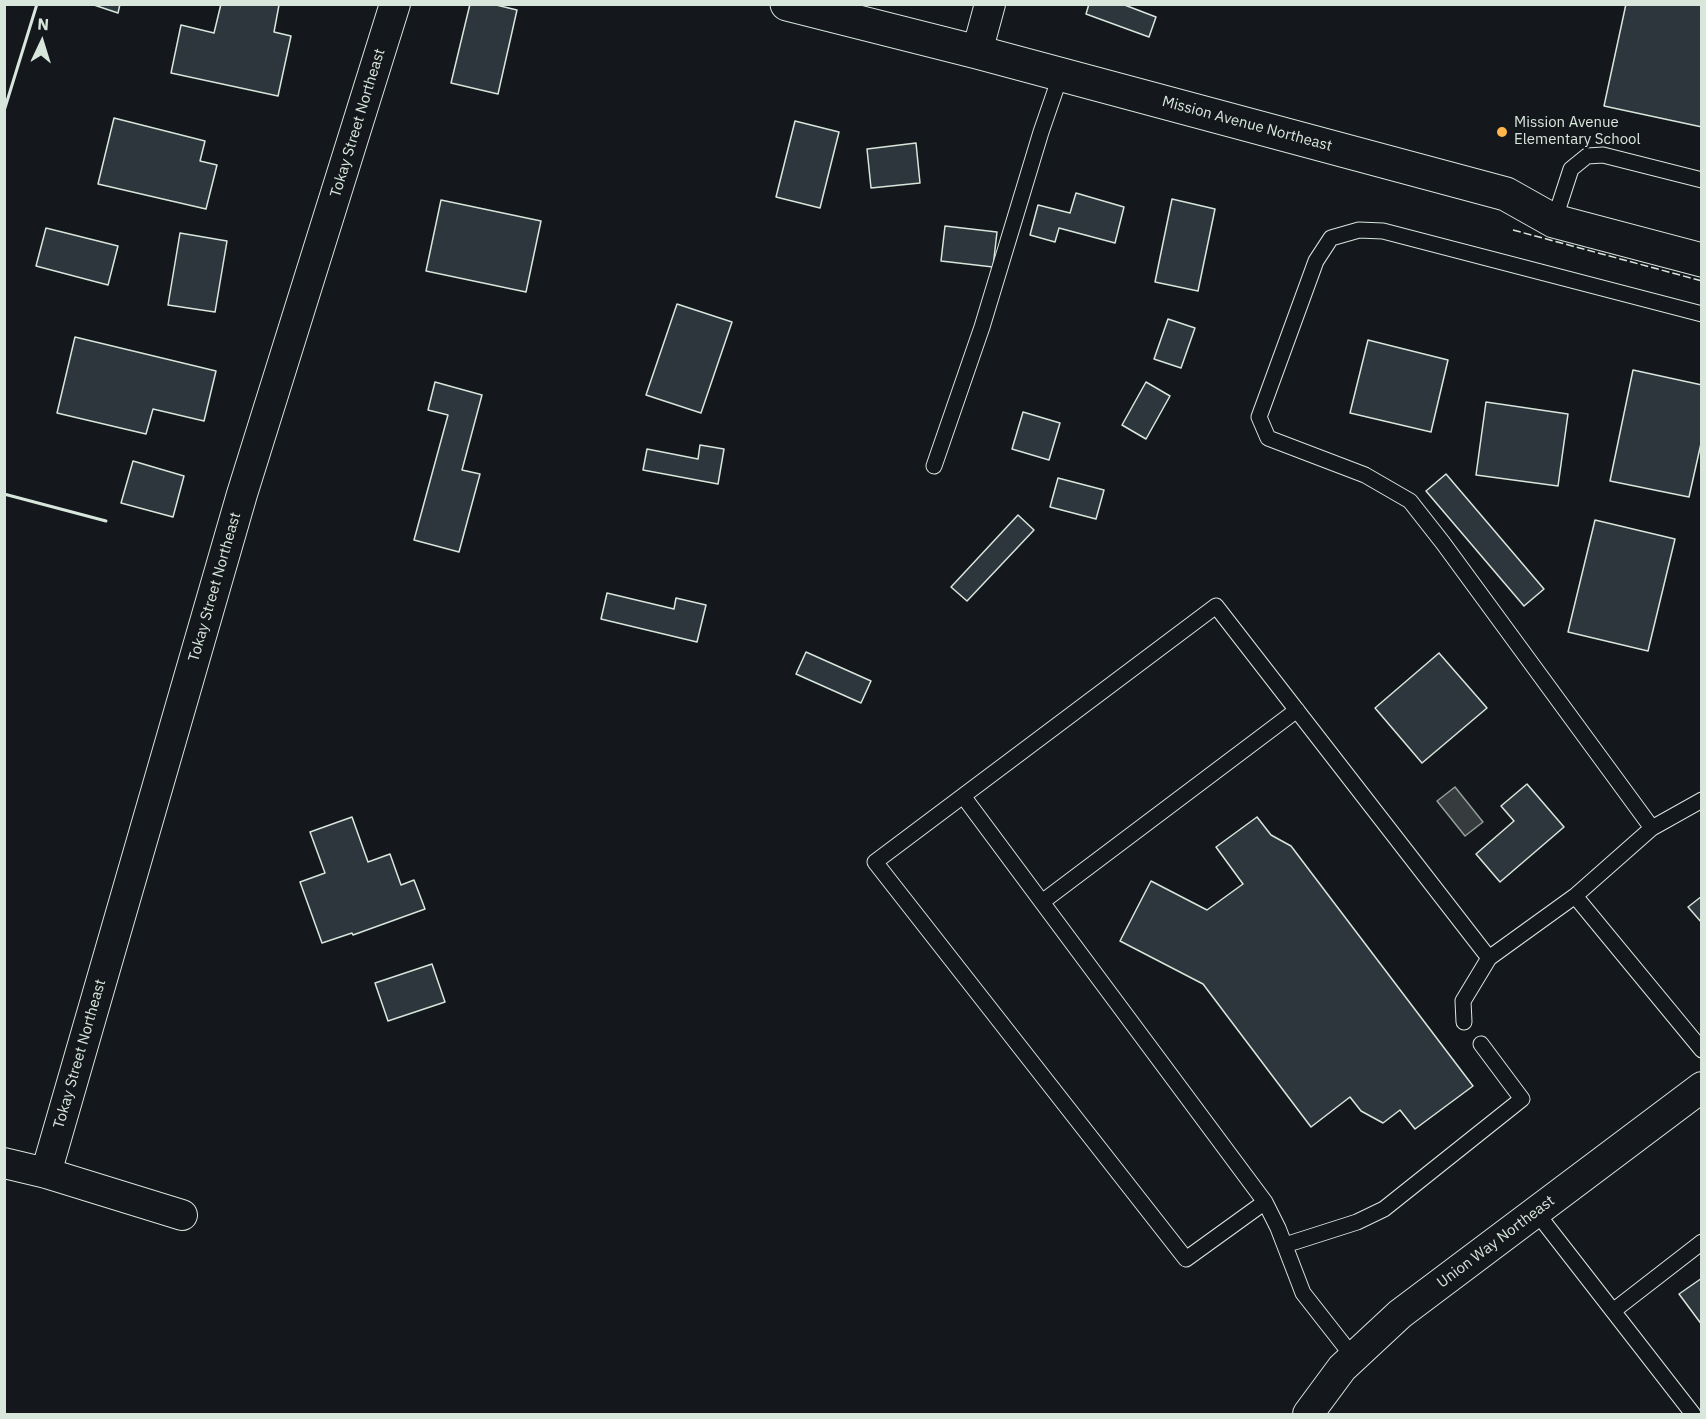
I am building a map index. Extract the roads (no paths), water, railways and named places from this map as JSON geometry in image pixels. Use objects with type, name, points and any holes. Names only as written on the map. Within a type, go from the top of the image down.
[{"type":"street","name":"Tokay Street Northeast","points":[[46,1173],[242,494],[395,4]]},
{"type":"street","name":"Mission Avenue Northeast","points":[[787,4],[1061,74],[1506,194],[1554,221],[1701,260]]},
{"type":"street","points":[[977,52],[990,4]]},
{"type":"street","name":"Union Way Northeast","points":[[1308,1414],[1342,1368],[1400,1314],[1701,1087]]},
{"type":"street","points":[[4,1163],[46,1173],[182,1215]]},
{"type":"lane","points":[[934,466],[982,327],[1041,132],[1061,74]]},
{"type":"lane","points":[[1554,221],[1571,169],[1587,156],[1603,154],[1701,180]]},
{"type":"lane","points":[[1652,828],[1410,501],[1365,475],[1269,438],[1259,417],[1316,261],[1331,238],[1359,230],[1383,231],[1701,314]]},
{"type":"lane","points":[[1265,1202],[1186,1259],[875,862],[1216,606],[1489,957]]},
{"type":"lane","points":[[1042,902],[1297,710]]},
{"type":"lane","points":[[963,796],[1265,1202],[1285,1245],[1303,1293],[1354,1358]]},
{"type":"lane","points":[[1464,1022],[1463,1001],[1489,957],[1575,896],[1652,828],[1701,800]]},
{"type":"lane","points":[[1575,896],[1701,1050]]},
{"type":"lane","points":[[1285,1245],[1357,1222],[1384,1209],[1522,1099],[1481,1044]]},
{"type":"lane","points":[[1536,1212],[1694,1414]]},
{"type":"lane","points":[[1613,1311],[1701,1242]]},
{"type":"place","name":"Mission Avenue Elementary School","points":[[1502,132]]}]
